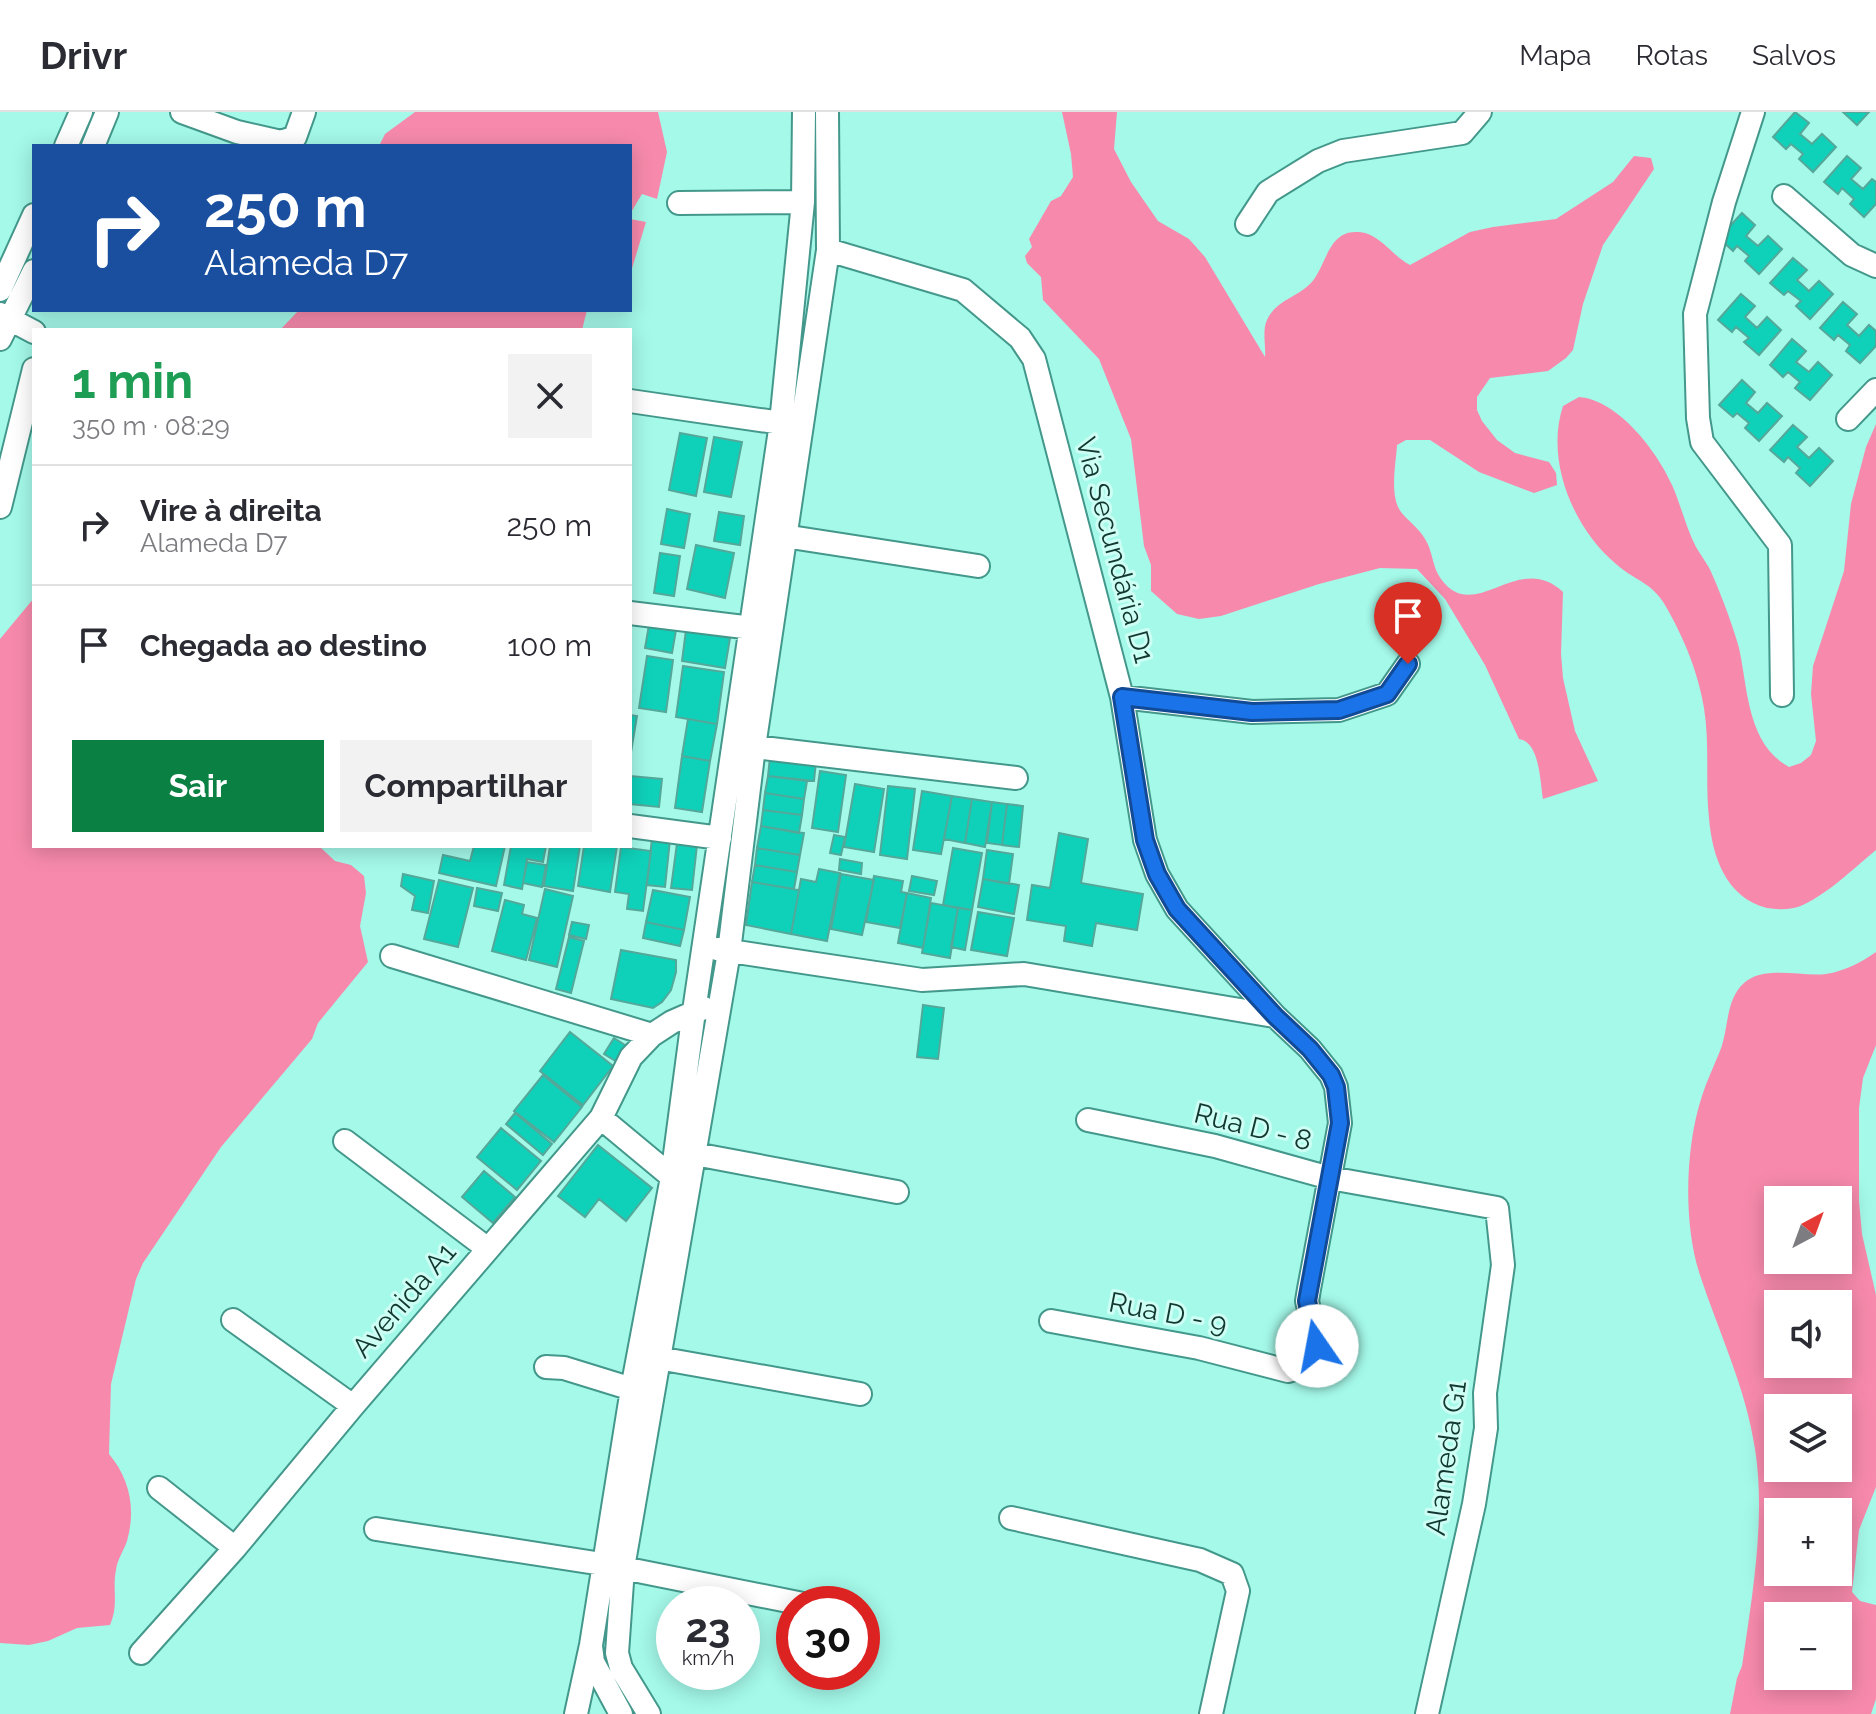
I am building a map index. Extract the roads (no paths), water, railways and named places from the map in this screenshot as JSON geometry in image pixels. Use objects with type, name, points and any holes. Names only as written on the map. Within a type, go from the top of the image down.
[{"type":"street","points":[[67,144],[81,112]]},
{"type":"street","points":[[94,144],[107,112]]},
{"type":"street","points":[[182,112],[237,132],[281,142],[295,137],[304,112]]},
{"type":"street","points":[[649,1714],[621,1668],[617,1653],[612,1566],[632,1389],[672,1177],[704,947],[712,837],[752,628],[781,423],[803,202],[804,112]]},
{"type":"street","points":[[576,1714],[658,1358],[729,952],[754,747],[828,250],[827,112]]},
{"type":"street","points":[[1247,224],[1268,192],[1318,161],[1343,151],[1462,133],[1480,112]]},
{"type":"street","points":[[1753,112],[1724,202],[1695,314],[1698,418],[1702,442],[1780,545],[1782,695]]},
{"type":"street","points":[[1784,196],[1852,255],[1876,266]]},
{"type":"street","points":[[679,203],[803,202]]},
{"type":"street","points":[[0,290],[32,219]]},
{"type":"street","name":"Via Secundária D1","points":[[828,250],[963,290],[1020,338],[1034,359],[1122,697],[1145,840],[1157,874],[1177,909],[1275,1016],[1310,1049],[1331,1075],[1336,1087],[1340,1123],[1307,1301],[1317,1346],[1308,1365],[1288,1371],[1272,1367]]},
{"type":"street","points":[[0,339],[6,316],[32,274]]},
{"type":"street","points":[[6,316],[32,331]]},
{"type":"street","points":[[0,507],[32,377]]},
{"type":"street","points":[[1848,419],[1876,390]]},
{"type":"street","points":[[632,401],[781,423]]},
{"type":"street","points":[[784,536],[978,566]]},
{"type":"street","points":[[632,613],[752,628]]},
{"type":"street","points":[[1122,697],[1252,712],[1339,710],[1387,694],[1408,664]]},
{"type":"street","points":[[754,747],[1016,778]]},
{"type":"street","points":[[632,826],[712,837]]},
{"type":"street","points":[[704,947],[922,980],[1024,974],[1275,1016]]},
{"type":"street","points":[[392,956],[652,1035]]},
{"type":"street","name":"Avenida A1","points":[[141,1653],[235,1548],[601,1118],[631,1057],[652,1035],[694,1011],[719,1003]]},
{"type":"street","points":[[601,1118],[672,1177]]},
{"type":"street","name":"Rua D - 8","points":[[1088,1120],[1215,1146],[1330,1178],[1497,1208]]},
{"type":"street","points":[[345,1141],[488,1249]]},
{"type":"street","points":[[695,1154],[897,1192]]},
{"type":"street","name":"Alameda G1","points":[[1427,1714],[1474,1504],[1486,1428],[1485,1393],[1503,1265],[1497,1208]]},
{"type":"street","points":[[233,1320],[353,1406]]},
{"type":"street","name":"Rua D - 9","points":[[1051,1321],[1199,1348],[1272,1367]]},
{"type":"street","points":[[658,1358],[860,1394]]},
{"type":"street","points":[[546,1367],[564,1368],[632,1389]]},
{"type":"street","points":[[159,1488],[235,1548]]},
{"type":"street","points":[[1011,1518],[1200,1560],[1232,1574],[1238,1591],[1211,1714]]},
{"type":"street","points":[[376,1529],[612,1566],[776,1599]]},
{"type":"street","points":[[591,1645],[593,1662],[621,1714]]}]
